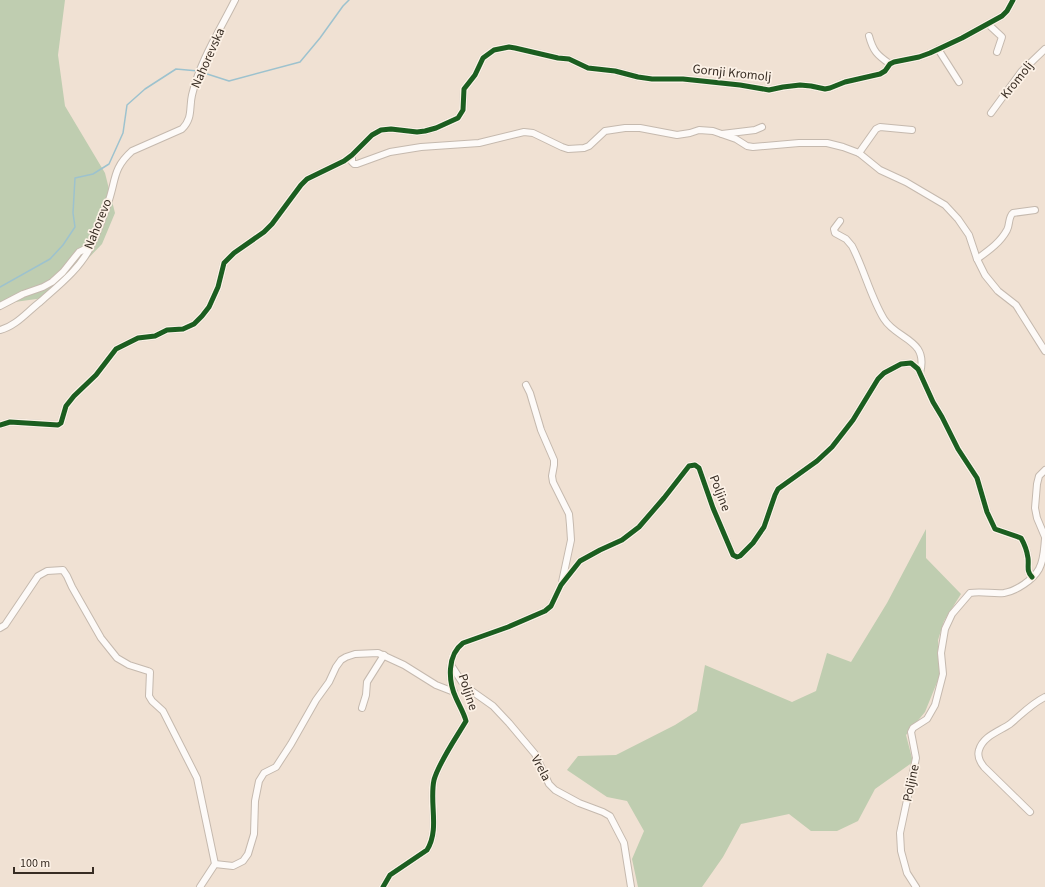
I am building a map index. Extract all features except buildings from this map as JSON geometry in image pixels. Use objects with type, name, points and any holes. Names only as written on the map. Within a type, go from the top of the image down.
[{"type":"street","name":"Nahorevska","points":[[189,118],[192,96],[198,75],[235,0]]},
{"type":"street","name":"Gornji Kromolj","points":[[0,424],[10,422],[58,425],[61,422],[66,406],[74,396],[96,375],[116,349],[138,338],[155,336],[168,330],[183,329],[194,324],[209,306],[218,288],[224,263],[234,253],[264,232],[272,224],[307,179],[314,174],[336,166],[352,155],[372,135],[380,130],[391,129],[417,132],[425,131],[436,128],[458,118],[463,110],[464,89],[475,75],[482,58],[494,50],[509,47],[515,48],[558,58],[570,59],[588,68],[615,71],[652,79],[683,79],[740,85],[769,90],[800,85],[830,88],[845,82],[880,74],[894,62],[919,57],[938,49],[1002,16],[1007,11],[1013,0]]},
{"type":"street","points":[[988,24],[1002,37],[997,52]]},
{"type":"street","points":[[869,36],[874,51],[879,57],[890,64]]},
{"type":"street","points":[[938,49],[959,82]]},
{"type":"street","name":"Kromolj","points":[[991,113],[1021,72],[1045,49]]},
{"type":"street","name":"Nahorevo","points":[[0,330],[15,323],[75,270],[85,257],[91,246],[110,198],[115,175],[121,163],[132,151],[182,129],[189,118]]},
{"type":"street","points":[[721,134],[755,130],[762,127]]},
{"type":"street","points":[[859,153],[876,129],[880,127],[912,130]]},
{"type":"street","points":[[352,155],[352,162],[357,164],[390,152],[421,147],[479,142],[524,132],[533,133],[568,149],[584,148],[589,146],[605,131],[625,128],[640,128],[677,134],[690,133],[699,130],[713,131],[747,146],[753,147],[799,143],[827,143],[859,153],[880,170],[906,182],[945,205],[958,219],[969,235],[977,259],[985,275],[998,291],[1016,305],[1045,351]]},
{"type":"street","points":[[977,259],[994,247],[1007,230],[1010,215],[1013,213],[1035,210]]},
{"type":"street","points":[[840,221],[834,229],[835,233],[846,239],[852,246],[884,320],[918,349],[921,355],[922,366],[920,373],[933,402],[958,449],[977,478],[987,512],[995,529],[1022,538],[1026,546],[1028,559],[1027,569],[1032,577]]},
{"type":"street","points":[[0,306],[23,294],[52,282],[63,272],[79,252],[91,246]]},
{"type":"street","name":"Poljine","points":[[383,887],[390,875],[427,850],[430,844],[433,832],[434,783],[436,773],[466,721],[454,692],[450,671],[453,656],[458,647],[463,643],[508,627],[551,606],[561,585],[580,561],[622,540],[639,527],[689,466],[695,465],[699,468],[712,508],[733,554],[736,557],[740,556],[753,543],[764,527],[778,490],[817,461],[832,446],[853,420],[878,379],[884,373],[900,364],[911,363],[920,373]]},
{"type":"street","points":[[526,385],[530,393],[541,430],[554,460],[552,476],[553,482],[569,514],[571,540],[561,585]]},
{"type":"street","name":"Poljine","points":[[916,887],[907,873],[903,861],[900,833],[916,758],[911,732],[913,728],[927,719],[934,705],[943,674],[941,653],[946,630],[952,614],[970,593],[1003,593],[1018,587],[1039,570],[1045,538],[1035,508],[1036,484],[1039,476],[1045,470]]},
{"type":"street","points":[[0,635],[2,627],[38,576],[47,571],[62,570],[67,576],[101,638],[117,658],[128,664],[150,672],[149,696],[152,701],[164,711],[197,778],[214,864],[200,887]]},
{"type":"street","points":[[214,864],[233,866],[243,861],[248,854],[254,834],[259,781],[264,773],[276,767],[292,744],[316,700],[329,682],[341,660],[355,654],[378,653],[404,665],[436,685],[454,692]]},
{"type":"street","points":[[362,708],[366,695],[367,682],[384,655]]},
{"type":"street","name":"Vrela","points":[[451,665],[462,682],[469,689],[494,706],[535,754],[549,784],[555,790],[579,803],[610,816],[624,843],[631,887]]},
{"type":"street","points":[[1030,812],[984,767],[980,761],[979,750],[986,738],[1012,722],[1036,701],[1045,697]]},
{"type":"green space","points":[[0,0],[65,0],[58,55],[65,106],[105,173],[115,213],[102,244],[51,297],[0,304]]},
{"type":"green space","points":[[926,529],[926,558],[961,594],[944,621],[938,640],[940,675],[925,712],[906,735],[913,762],[875,789],[858,821],[837,831],[811,831],[789,814],[741,824],[723,857],[702,887],[638,887],[632,859],[644,831],[627,801],[607,797],[567,770],[578,756],[616,755],[675,725],[697,711],[705,665],[792,702],[816,691],[827,653],[851,662],[887,603]]},
{"type":"waterway","points":[[201,72],[229,81],[300,62],[349,0]]},
{"type":"waterway","points":[[0,287],[50,259],[63,245],[75,227],[73,213],[75,178],[93,174],[109,164],[123,133],[127,105],[145,89],[176,69],[198,71]]},
{"type":"cycle path","points":[[0,425],[10,422],[58,425],[61,423],[66,406],[74,396],[96,375],[116,349],[138,338],[155,336],[167,330],[183,329],[194,324],[209,307],[218,287],[224,263],[234,253],[264,232],[272,224],[307,179],[344,161],[372,135],[381,130],[391,129],[417,132],[425,131],[436,128],[458,118],[463,110],[464,89],[475,75],[483,58],[494,50],[509,47],[515,48],[558,58],[569,59],[588,68],[615,71],[652,79],[683,79],[740,85],[769,90],[800,85],[825,89],[845,82],[880,74],[894,62],[919,57],[962,38],[1002,16],[1007,11],[1013,0]]},
{"type":"cycle path","points":[[383,887],[390,875],[427,850],[431,842],[434,825],[433,789],[436,773],[466,721],[453,691],[450,676],[452,661],[458,648],[463,643],[508,627],[545,611],[551,606],[561,585],[580,561],[622,540],[639,527],[689,466],[695,465],[699,468],[713,508],[733,555],[737,557],[740,556],[753,543],[764,527],[778,489],[817,461],[832,447],[853,420],[878,379],[884,373],[901,364],[911,363],[918,369],[933,402],[958,449],[977,478],[987,512],[995,529],[1021,538],[1028,558],[1028,570],[1032,577]]}]
